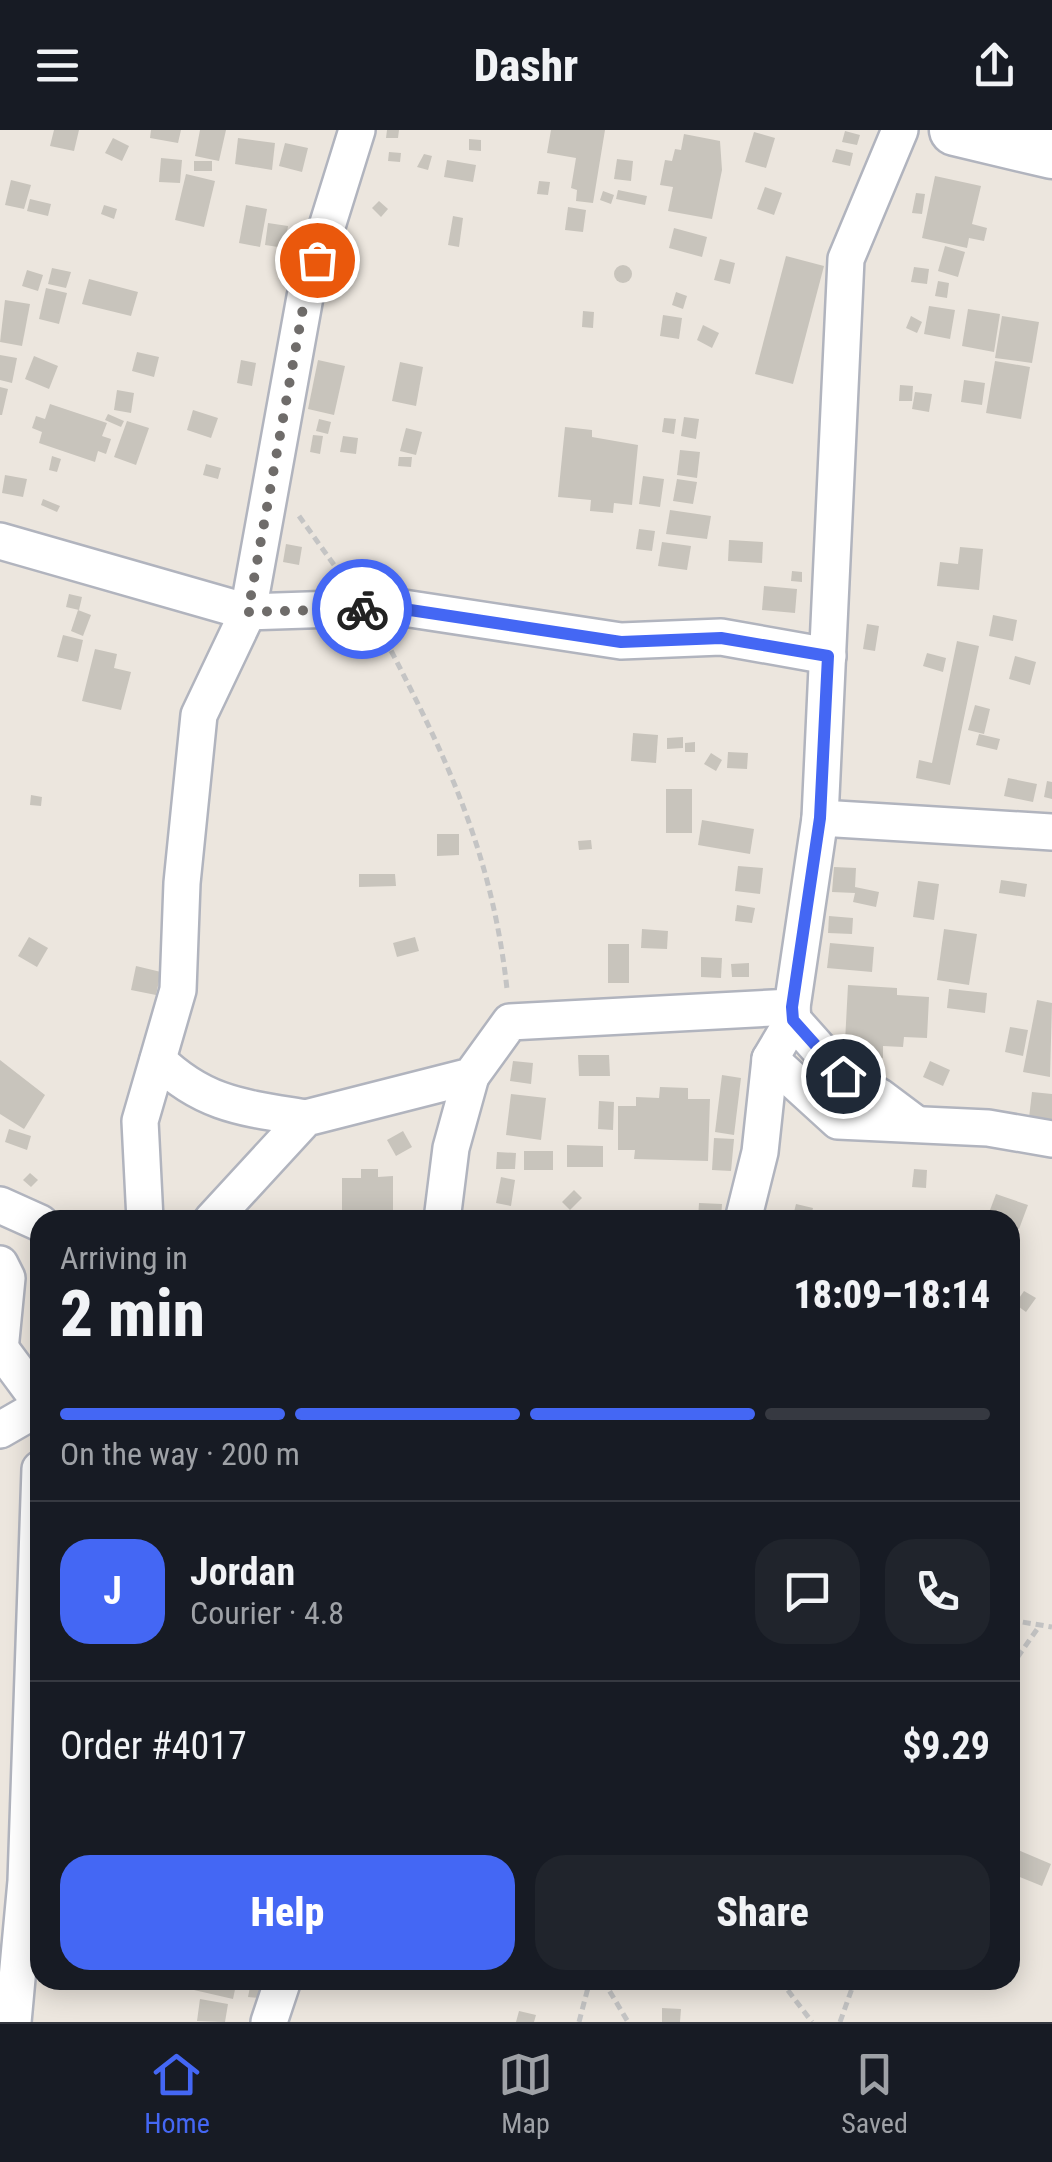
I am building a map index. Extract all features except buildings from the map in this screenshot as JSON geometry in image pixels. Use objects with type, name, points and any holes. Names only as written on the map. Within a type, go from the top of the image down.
[{"type":"street","points":[[144,1210],[140,1121],[178,990],[182,883],[200,714],[248,612],[305,297],[357,130]]},
{"type":"street","points":[[746,1210],[760,1152],[770,1060],[792,1014],[820,818],[846,259],[900,130]]},
{"type":"street","points":[[955,130],[1052,153]]},
{"type":"street","points":[[0,541],[248,612],[397,608],[621,642],[721,638],[828,656]]},
{"type":"street","points":[[820,818],[1052,832]]},
{"type":"street","points":[[443,1210],[451,1148],[471,1076],[510,1022],[792,1014]]},
{"type":"street","points":[[792,1014],[843,1076],[880,1096],[916,1124]]},
{"type":"street","points":[[158,1060],[184,1086],[230,1106],[306,1118],[471,1076]]},
{"type":"street","points":[[770,1060],[838,1121],[988,1128],[1052,1139]]},
{"type":"street","points":[[221,1210],[306,1118]]},
{"type":"street","points":[[0,1205],[30,1218]]},
{"type":"street","points":[[0,1264],[6,1278],[1,1349],[30,1390]]},
{"type":"street","points":[[0,1430],[30,1410]]},
{"type":"street","points":[[14,2022],[26,1881],[30,1763]]},
{"type":"street","points":[[269,2022],[280,1990]]},
{"type":"path","points":[[272,478],[349,586]]},
{"type":"path","points":[[382,632],[466,803],[500,931],[510,1022]]},
{"type":"path","points":[[1020,1622],[1052,1627]]},
{"type":"path","points":[[1020,1654],[1040,1625]]},
{"type":"path","points":[[578,2022],[587,1990]]},
{"type":"path","points":[[610,1990],[628,2022]]},
{"type":"path","points":[[788,1990],[812,2022]]},
{"type":"path","points":[[840,2022],[851,1990]]},
{"type":"way so far","points":[[317,260],[305,297],[248,612],[362,609]]},
{"type":"route","points":[[362,609],[397,608],[621,642],[721,638],[828,656],[820,818],[796,956],[792,1007],[793,1020],[843,1076]]}]
